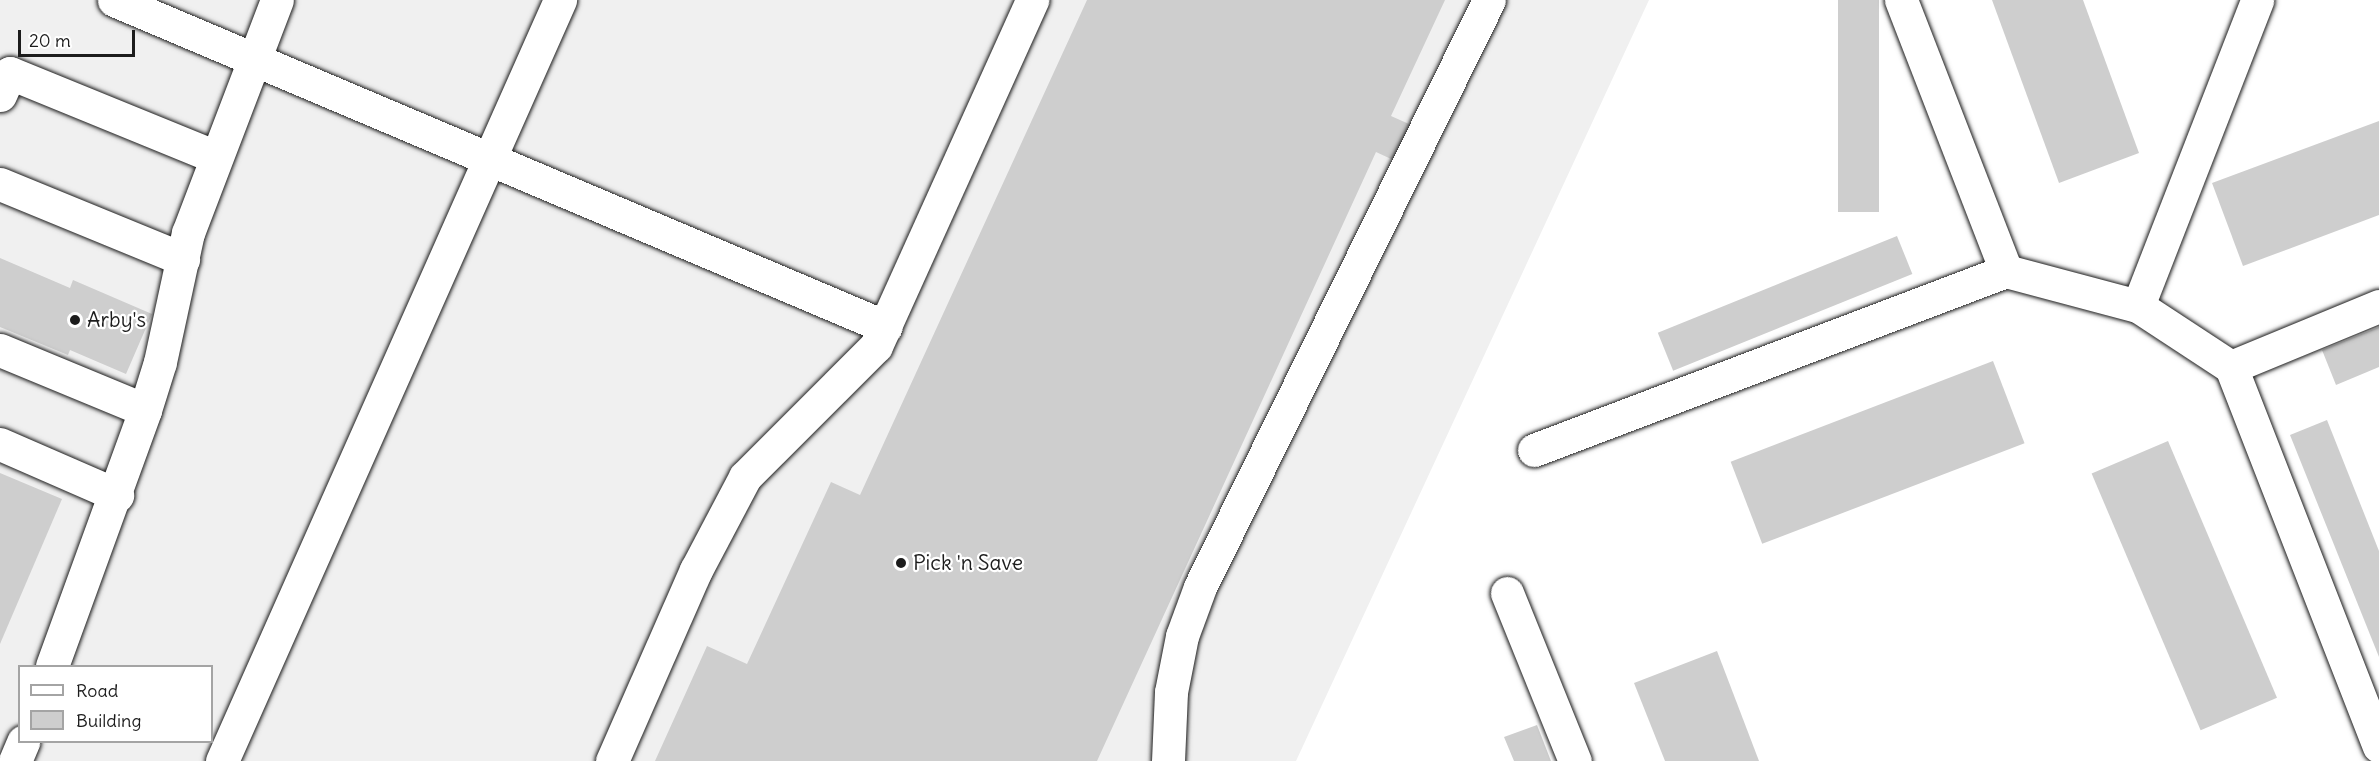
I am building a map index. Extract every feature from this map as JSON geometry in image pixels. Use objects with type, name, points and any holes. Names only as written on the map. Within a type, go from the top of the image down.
[{"type":"lane","points":[[114,0],[490,156],[886,327]]},
{"type":"lane","points":[[52,665],[117,495],[145,410],[188,233],[252,57],[277,0]]},
{"type":"lane","points":[[222,761],[560,0]]},
{"type":"lane","points":[[612,761],[696,570],[745,477],[876,346],[1032,0]]},
{"type":"lane","points":[[1168,761],[1172,692],[1182,636],[1200,587],[1489,0]]},
{"type":"lane","points":[[1901,0],[2006,271]]},
{"type":"lane","points":[[2138,306],[2257,0]]},
{"type":"lane","points":[[0,95],[10,73],[216,157]]},
{"type":"lane","points":[[0,184],[183,259]]},
{"type":"lane","points":[[1534,450],[2006,271],[2138,306],[2231,367],[2379,746]]},
{"type":"lane","points":[[2231,367],[2379,306]]},
{"type":"lane","points":[[0,350],[145,410]]},
{"type":"lane","points":[[0,444],[117,495]]},
{"type":"lane","points":[[1507,593],[1575,761]]},
{"type":"lane","points":[[15,761],[22,743]]},
{"type":"shaded area","points":[[0,0],[1649,0],[1296,761],[0,761]]},
{"type":"building","points":[[1087,0],[1445,0],[1391,116],[1418,128],[1402,164],[1376,152],[1097,761],[655,761],[707,646],[747,664],[831,482],[860,495]]},
{"type":"building","points":[[1838,0],[1879,0],[1879,212],[1838,212]]},
{"type":"building","points":[[1992,0],[2083,0],[2139,153],[2059,183]]},
{"type":"building","points":[[2379,121],[2379,215],[2243,266],[2212,183]]},
{"type":"building","points":[[1897,236],[1912,274],[1673,371],[1658,333]]},
{"type":"building","name":"Arby's","points":[[0,258],[70,288],[73,280],[152,314],[126,374],[70,350],[68,355],[0,327]]},
{"type":"building","points":[[2379,327],[2379,367],[2336,385],[2322,350]]},
{"type":"building","points":[[1993,361],[2025,443],[1762,544],[1731,462]]},
{"type":"building","points":[[2327,420],[2379,551],[2379,657],[2290,435]]},
{"type":"building","points":[[2168,441],[2277,698],[2201,730],[2092,473]]},
{"type":"building","points":[[0,473],[62,499],[0,644]]},
{"type":"building","points":[[1717,651],[1759,761],[1665,761],[1634,683]]},
{"type":"building","points":[[1537,725],[1551,761],[1514,761],[1504,737]]},
{"type":"place","name":"Arby's","points":[[75,320]]},
{"type":"place","name":"Pick 'n Save","points":[[901,563]]}]
